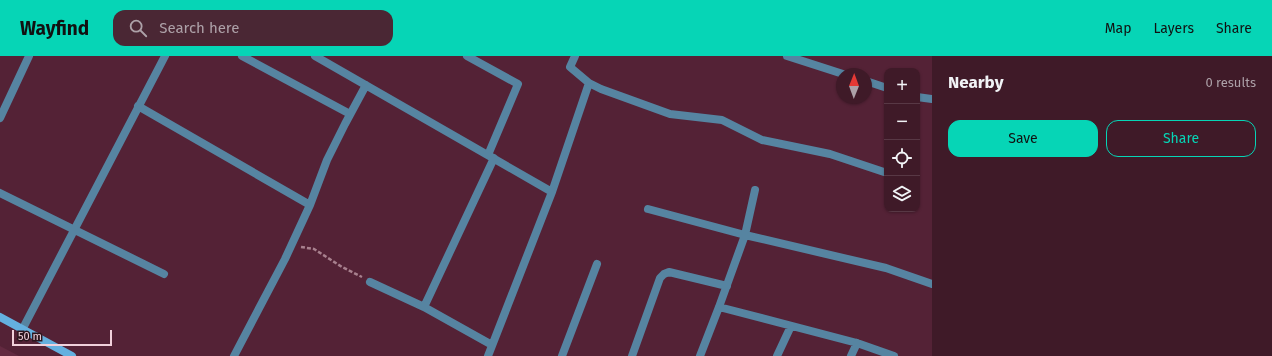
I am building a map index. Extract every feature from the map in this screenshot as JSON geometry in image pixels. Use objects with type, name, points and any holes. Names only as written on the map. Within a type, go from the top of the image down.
[{"type":"street","points":[[0,118],[29,56]]},
{"type":"street","points":[[22,330],[165,56]]},
{"type":"street","points":[[242,56],[350,114]]},
{"type":"street","points":[[315,56],[552,192]]},
{"type":"street","points":[[424,307],[491,157],[518,84],[467,56]]},
{"type":"street","points":[[575,56],[570,67],[589,83],[601,89],[670,114],[722,120],[762,140],[830,154],[884,172]]},
{"type":"street","points":[[787,56],[836,72]]},
{"type":"street","points":[[488,356],[552,192],[589,83]]},
{"type":"street","points":[[872,83],[884,87]]},
{"type":"street","points":[[234,356],[291,245],[310,205],[327,160],[366,85]]},
{"type":"street","points":[[920,97],[932,99]]},
{"type":"street","points":[[138,106],[310,205]]},
{"type":"street","points":[[700,356],[745,235],[755,190]]},
{"type":"street","points":[[0,193],[164,274]]},
{"type":"street","points":[[648,209],[745,235],[886,268],[932,284]]},
{"type":"street","points":[[562,356],[597,264]]},
{"type":"street","points":[[632,356],[660,278],[664,274],[669,272],[727,286]]},
{"type":"street","points":[[370,282],[424,307],[492,346]]},
{"type":"street","points":[[719,307],[857,343],[894,356]]},
{"type":"street","points":[[0,317],[72,356]]},
{"type":"street","points":[[777,356],[791,326]]},
{"type":"street","points":[[851,356],[857,343]]},
{"type":"path","points":[[291,245],[314,249],[342,267],[370,282]]},
{"type":"shaded area","points":[[0,346],[19,356],[0,356]]}]
